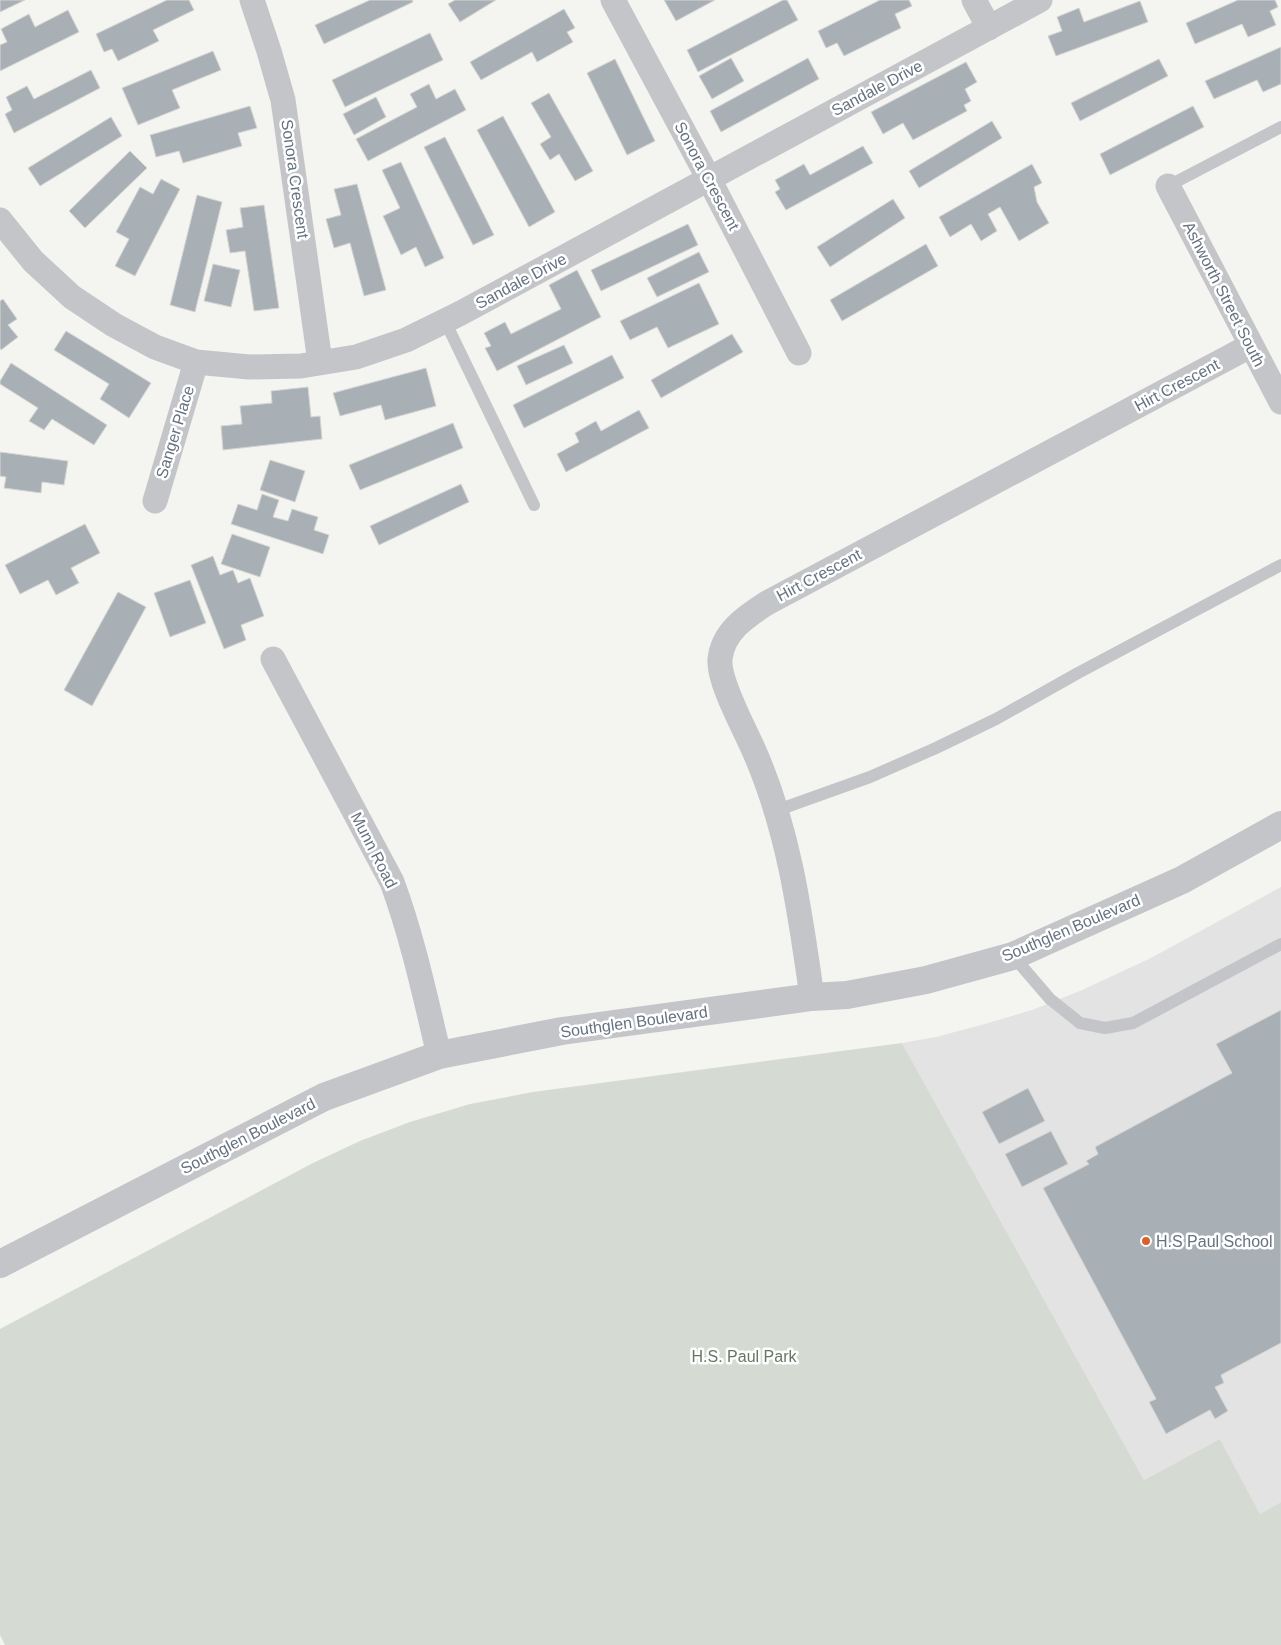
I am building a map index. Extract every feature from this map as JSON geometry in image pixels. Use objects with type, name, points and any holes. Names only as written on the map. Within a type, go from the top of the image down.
[{"type":"street","name":"Sonora Crescent","points":[[252,0],[283,100],[320,362]]},
{"type":"street","name":"Sonora Crescent","points":[[613,0],[710,178],[799,353]]},
{"type":"street","points":[[974,0],[989,28]]},
{"type":"street","name":"Sandale Drive","points":[[0,220],[34,261],[72,297],[114,325],[155,347],[196,362],[249,367],[301,366],[356,357],[406,340],[445,321],[1040,0]]},
{"type":"street","name":"Ashworth Street South","points":[[1168,186],[1250,346],[1281,402]]},
{"type":"street","name":"Hirt Crescent","points":[[812,997],[800,908],[789,859],[753,748],[720,673],[720,659],[724,642],[747,615],[784,594],[1250,346]]},
{"type":"street","name":"Sanger Place","points":[[155,501],[196,362]]},
{"type":"street","name":"Munn Road","points":[[273,659],[392,882],[406,921],[418,964],[439,1055]]},
{"type":"street","name":"Southglen Boulevard","points":[[0,1264],[324,1097],[439,1055],[562,1031],[812,997],[847,994],[926,980],[1013,956],[1182,880],[1281,825]]},
{"type":"lane","points":[[1168,186],[1281,127]]},
{"type":"lane","points":[[445,321],[534,505]]},
{"type":"lane","points":[[775,811],[870,777],[996,719],[1281,565]]},
{"type":"lane","points":[[1013,956],[1050,999],[1080,1023],[1105,1028],[1133,1023],[1281,944]]},
{"type":"shaded area","name":"H.S Paul School","points":[[1281,887],[1281,1502],[1260,1514],[1220,1439],[1144,1480],[902,1043],[936,1037],[985,1024],[1032,1010],[1080,991],[1151,958]]},
{"type":"green space","name":"H.S. Paul Park","points":[[902,1043],[1144,1480],[1220,1439],[1260,1514],[1281,1502],[1281,1645],[5,1645],[0,1635],[0,1329],[313,1163],[360,1141],[410,1122],[470,1104],[533,1092]]},
{"type":"building","points":[[0,0],[25,0],[0,12]]},
{"type":"building","points":[[167,0],[189,0],[194,10],[153,30],[159,41],[118,61],[112,49],[104,52],[96,34]]},
{"type":"building","points":[[370,0],[412,0],[413,2],[324,44],[315,25]]},
{"type":"building","points":[[455,0],[496,0],[460,22],[448,4]]},
{"type":"building","points":[[664,0],[715,0],[676,21]]},
{"type":"building","points":[[783,0],[787,0],[798,20],[698,72],[687,50]]},
{"type":"building","points":[[880,0],[909,0],[912,6],[895,14],[901,28],[844,56],[837,43],[826,48],[818,31]]},
{"type":"building","points":[[1238,0],[1275,0],[1278,7],[1270,11],[1276,25],[1248,37],[1242,24],[1195,44],[1186,23]]},
{"type":"building","points":[[1140,1],[1148,22],[1056,56],[1048,36],[1062,31],[1057,17],[1079,8],[1084,22]]},
{"type":"building","points":[[564,9],[575,28],[567,32],[573,42],[537,62],[532,52],[481,80],[470,62]]},
{"type":"building","points":[[68,10],[79,32],[0,71],[0,45],[7,42],[1,29],[29,14],[35,27]]},
{"type":"building","points":[[430,33],[443,60],[345,107],[332,80]]},
{"type":"building","points":[[1281,47],[1281,84],[1263,92],[1257,80],[1214,99],[1205,81]]},
{"type":"building","points":[[213,51],[221,70],[172,90],[180,108],[138,125],[122,88]]},
{"type":"building","points":[[731,58],[744,81],[712,99],[699,76]]},
{"type":"building","points":[[808,58],[819,79],[721,132],[710,111]]},
{"type":"building","points":[[615,59],[655,141],[627,155],[587,73]]},
{"type":"building","points":[[1159,59],[1168,76],[1080,121],[1071,103]]},
{"type":"building","points":[[966,62],[977,82],[965,89],[971,101],[964,105],[967,111],[913,140],[903,123],[883,134],[871,112]]},
{"type":"building","points":[[91,70],[100,88],[14,133],[5,114],[12,110],[6,97],[27,86],[34,99]]},
{"type":"building","points":[[429,84],[436,99],[455,89],[466,110],[368,161],[356,139],[417,107],[410,94]]},
{"type":"building","points":[[549,93],[593,171],[575,181],[559,154],[550,160],[540,144],[551,137],[531,103]]},
{"type":"building","points":[[376,97],[386,117],[354,135],[343,114]]},
{"type":"building","points":[[250,106],[257,128],[238,133],[242,146],[183,163],[179,151],[156,157],[150,135]]},
{"type":"building","points":[[1193,106],[1204,127],[1110,175],[1100,154]]},
{"type":"building","points":[[503,116],[555,212],[529,227],[477,130]]},
{"type":"building","points":[[111,117],[122,136],[40,186],[28,168]]},
{"type":"building","points":[[992,121],[1002,138],[919,188],[909,171]]},
{"type":"building","points":[[445,137],[494,235],[473,245],[424,147]]},
{"type":"building","points":[[863,146],[873,163],[786,210],[775,192],[780,189],[775,180],[804,164],[810,175]]},
{"type":"building","points":[[130,151],[147,168],[85,228],[69,211]]},
{"type":"building","points":[[401,162],[444,258],[425,267],[416,247],[401,255],[383,216],[400,208],[382,170]]},
{"type":"building","points":[[1032,164],[1042,183],[1034,187],[1037,202],[1049,223],[1019,241],[1000,207],[988,214],[997,231],[981,241],[971,224],[950,237],[939,217]]},
{"type":"building","points":[[161,179],[180,189],[135,276],[115,266],[129,239],[116,232],[140,187],[153,194]]},
{"type":"building","points":[[357,184],[386,290],[364,296],[350,243],[334,248],[326,219],[341,215],[334,189]]},
{"type":"building","points":[[197,195],[222,202],[195,312],[170,305]]},
{"type":"building","points":[[893,199],[905,218],[830,267],[817,247]]},
{"type":"building","points":[[264,205],[279,308],[254,311],[245,251],[230,253],[226,230],[243,227],[240,208]]},
{"type":"building","points":[[688,224],[698,245],[601,291],[591,270]]},
{"type":"building","points":[[926,244],[938,266],[842,321],[830,300]]},
{"type":"building","points":[[699,252],[709,272],[657,297],[647,278]]},
{"type":"building","points":[[213,264],[240,270],[231,307],[204,301]]},
{"type":"building","points":[[577,270],[601,317],[497,371],[485,348],[491,346],[484,333],[505,322],[511,334],[561,309],[549,285]]},
{"type":"building","points":[[699,283],[719,324],[668,348],[657,327],[630,340],[620,321]]},
{"type":"building","points":[[3,299],[17,319],[8,325],[18,337],[1,350],[0,301]]},
{"type":"building","points":[[66,331],[151,383],[129,418],[100,399],[109,384],[54,350]]},
{"type":"building","points":[[732,334],[743,352],[661,398],[651,380]]},
{"type":"building","points":[[564,345],[573,363],[526,385],[517,366]]},
{"type":"building","points":[[612,355],[624,378],[524,428],[513,405]]},
{"type":"building","points":[[11,363],[107,425],[94,445],[52,419],[44,430],[29,421],[38,408],[0,384]]},
{"type":"building","points":[[426,368],[436,406],[385,420],[381,405],[340,416],[333,393]]},
{"type":"building","points":[[308,387],[311,417],[320,416],[322,439],[223,450],[221,426],[242,424],[240,406],[272,403],[271,391]]},
{"type":"building","points":[[639,410],[649,428],[566,472],[557,454],[579,442],[575,433],[596,421],[601,431]]},
{"type":"building","points":[[453,423],[463,448],[360,490],[349,465]]},
{"type":"building","points":[[0,452],[68,461],[64,485],[42,482],[41,493],[4,488],[6,477],[0,476]]},
{"type":"building","points":[[270,460],[305,471],[295,502],[260,490]]},
{"type":"building","points":[[461,484],[469,502],[379,545],[370,526]]},
{"type":"building","points":[[262,494],[279,500],[273,517],[288,521],[292,509],[318,517],[314,530],[329,535],[323,554],[231,524],[238,504],[257,510]]},
{"type":"building","points":[[85,524],[100,553],[71,568],[79,583],[56,595],[48,580],[20,594],[5,565]]},
{"type":"building","points":[[232,534],[270,547],[260,577],[221,564]]},
{"type":"building","points":[[213,556],[220,575],[233,570],[238,583],[250,578],[264,616],[241,625],[246,640],[224,649],[191,565]]},
{"type":"building","points":[[190,580],[206,623],[170,637],[154,593]]},
{"type":"building","points":[[118,592],[146,607],[92,706],[64,690]]},
{"type":"building","points":[[1281,1010],[1281,1343],[1221,1375],[1224,1383],[1215,1387],[1228,1411],[1215,1419],[1210,1410],[1166,1434],[1149,1402],[1156,1399],[1043,1188],[1089,1164],[1086,1161],[1098,1154],[1095,1147],[1232,1073],[1216,1044]]},
{"type":"building","points":[[1028,1088],[1045,1121],[999,1144],[982,1112]]},
{"type":"building","points":[[1051,1131],[1068,1164],[1022,1187],[1005,1154]]},
{"type":"place","name":"H.S Paul School","points":[[1146,1241]]}]
